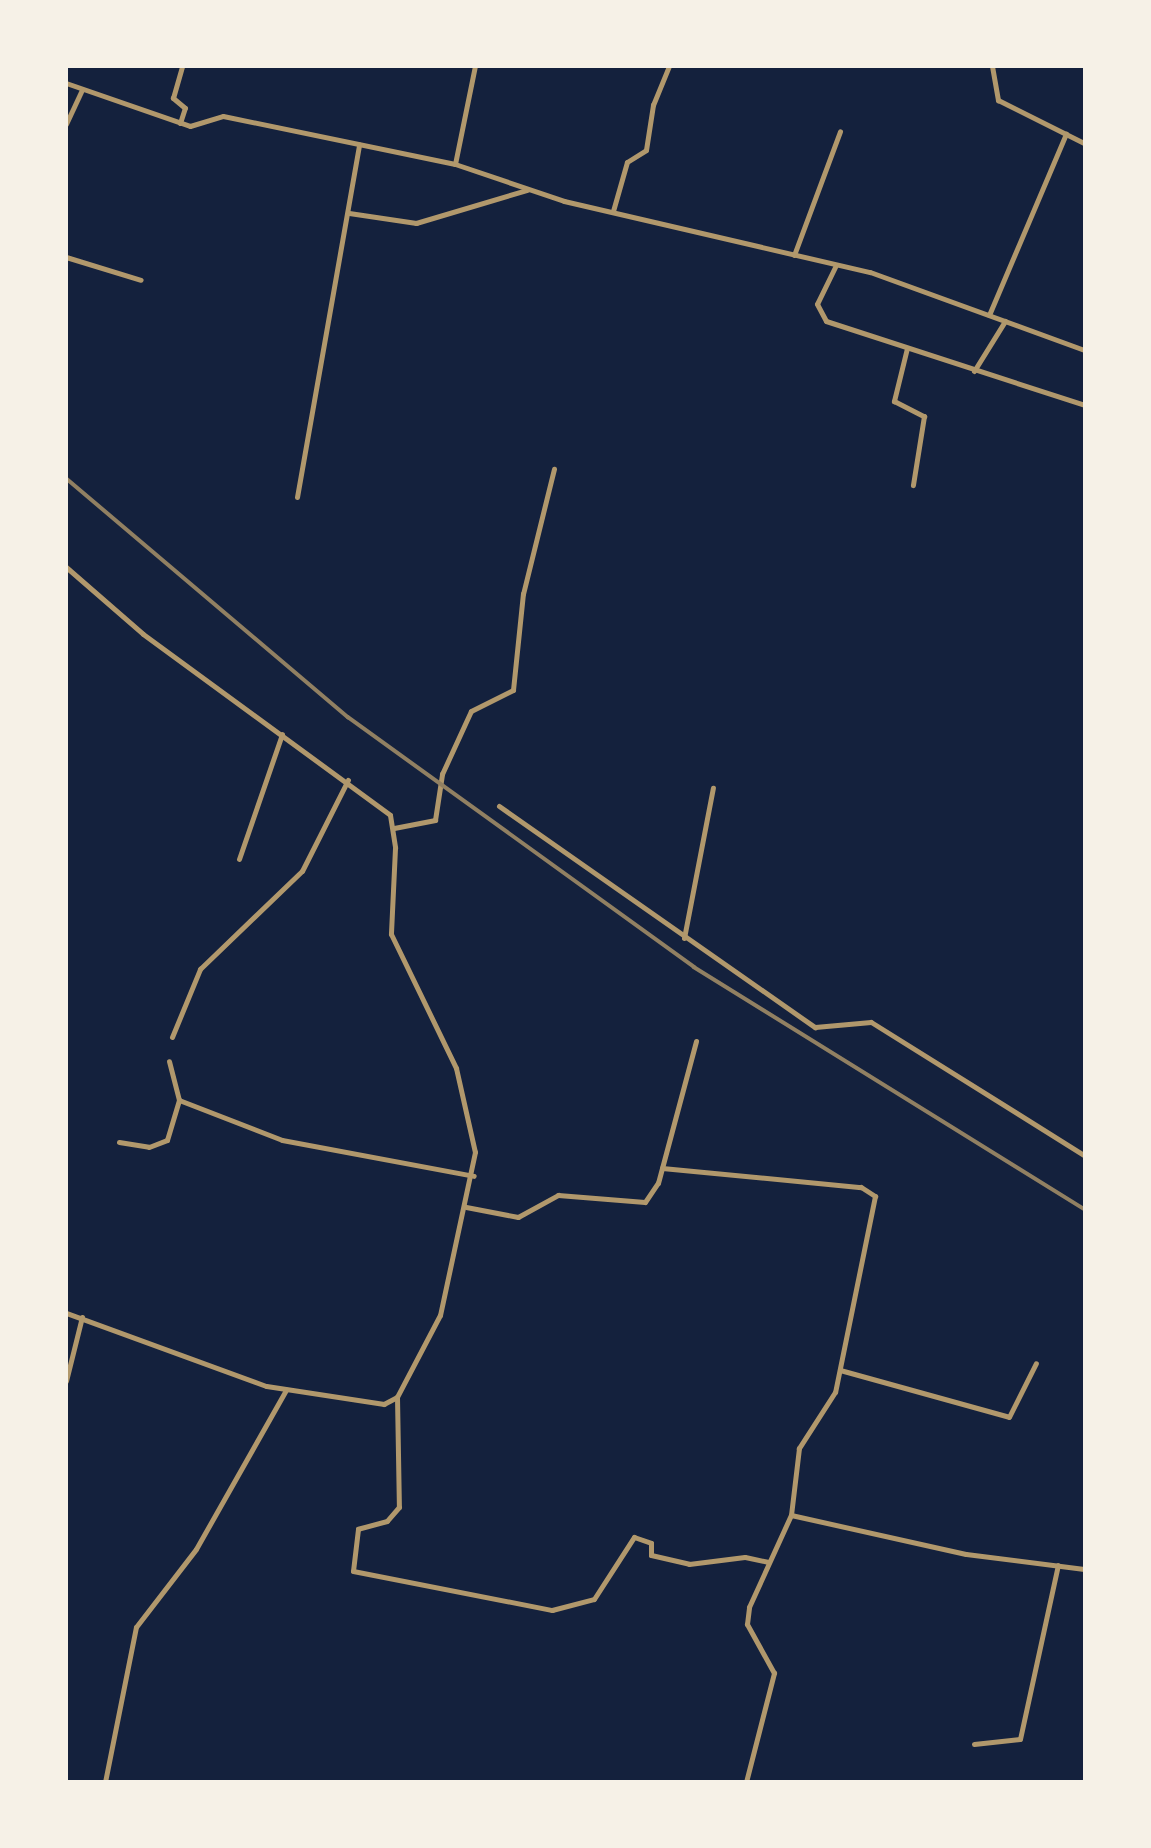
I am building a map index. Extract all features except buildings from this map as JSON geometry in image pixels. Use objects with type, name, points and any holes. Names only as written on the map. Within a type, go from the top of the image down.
[{"type":"street","points":[[180,124],[185,108],[173,98],[183,66]]},
{"type":"street","points":[[455,164],[474,66]]},
{"type":"street","points":[[613,211],[627,162],[646,150],[653,105],[668,66]]},
{"type":"street","points":[[992,66],[998,100],[1084,143]]},
{"type":"street","points":[[66,83],[180,124],[223,116],[455,164],[527,190],[836,265],[989,315],[1084,351]]},
{"type":"street","points":[[66,124],[82,89]]},
{"type":"street","points":[[794,255],[839,131]]},
{"type":"street","points":[[989,315],[1066,134]]},
{"type":"street","points":[[298,497],[359,144]]},
{"type":"street","points":[[349,213],[416,223],[527,190]]},
{"type":"street","points":[[66,257],[141,281]]},
{"type":"street","points":[[836,265],[818,315],[974,371],[1084,405]]},
{"type":"street","points":[[974,371],[1005,321]]},
{"type":"street","points":[[907,348],[894,401],[924,416],[913,485]]},
{"type":"street","points":[[394,828],[435,820],[442,774],[471,711],[513,690],[523,594],[554,469]]},
{"type":"street","points":[[66,567],[143,634],[375,799],[394,828],[391,934],[469,1101],[474,1175],[440,1315],[397,1397],[399,1507],[387,1521],[358,1529],[353,1571],[552,1610],[594,1599],[634,1537],[651,1543],[651,1555],[689,1564],[745,1557],[768,1562]]},
{"type":"street","points":[[239,859],[282,734]]},
{"type":"street","points":[[172,1037],[200,969],[302,871],[348,780]]},
{"type":"street","points":[[684,938],[713,788]]},
{"type":"street","points":[[499,806],[684,938],[815,1027],[871,1022],[1084,1155]]},
{"type":"street","points":[[466,1207],[518,1217],[558,1195],[637,1204],[651,1196],[662,1168],[696,1041]]},
{"type":"street","points":[[119,1142],[149,1147],[167,1140],[179,1100],[169,1061]]},
{"type":"street","points":[[179,1100],[282,1140],[474,1175]]},
{"type":"street","points":[[662,1168],[871,1189],[876,1209],[831,1402],[799,1448],[791,1515],[768,1562],[747,1624],[774,1673],[746,1782]]},
{"type":"street","points":[[66,1313],[286,1391],[369,1406],[397,1397]]},
{"type":"street","points":[[66,1381],[82,1317]]},
{"type":"street","points":[[840,1370],[1009,1417],[1036,1363]]},
{"type":"street","points":[[105,1782],[136,1627],[195,1549],[286,1391]]},
{"type":"street","points":[[791,1515],[966,1554],[1084,1569]]},
{"type":"street","points":[[974,1744],[1020,1740],[1059,1564]]},
{"type":"railway","points":[[66,478],[348,717],[694,967],[1084,1209]]}]
